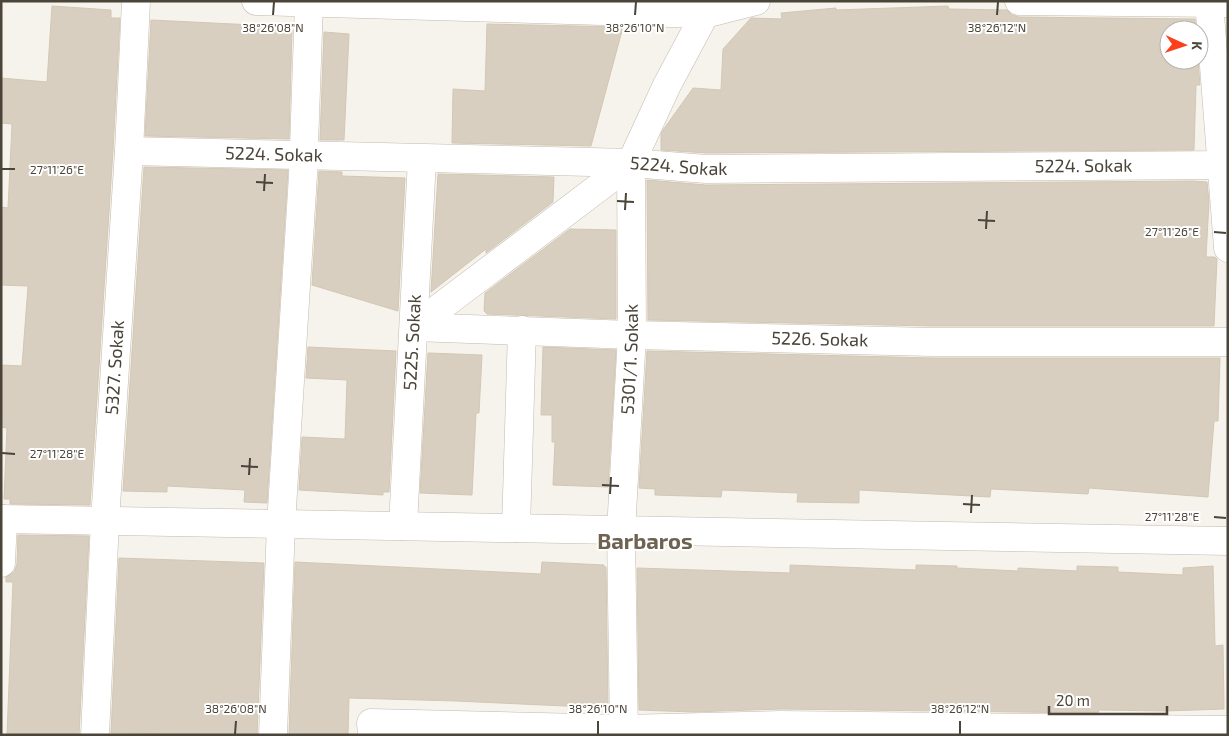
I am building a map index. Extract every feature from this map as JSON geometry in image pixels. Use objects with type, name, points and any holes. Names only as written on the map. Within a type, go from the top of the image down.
[{"type":"street","name":"5327. Sokak","points":[[95,735],[105,521],[130,151],[136,1]]},
{"type":"street","points":[[256,1],[706,8],[756,1]]},
{"type":"street","points":[[1019,1],[1228,3]]},
{"type":"street","points":[[1209,2],[1225,165],[1228,248]]},
{"type":"street","points":[[273,735],[281,524],[304,156],[309,3]]},
{"type":"street","name":"5301/1. Sokak","points":[[624,732],[621,531],[632,335],[631,163],[667,85],[706,8]]},
{"type":"street","name":"5224. Sokak","points":[[130,151],[631,163],[706,169],[1225,165]]},
{"type":"street","name":"5225. Sokak","points":[[403,526],[422,159]]},
{"type":"street","points":[[414,327],[631,163]]},
{"type":"street","name":"5226. Sokak","points":[[414,327],[632,335],[933,342],[1228,342]]},
{"type":"street","points":[[516,528],[522,330]]},
{"type":"street","points":[[1,563],[2,519],[1228,541]]},
{"type":"street","points":[[372,735],[371,723],[624,732],[781,725],[1228,730]]},
{"type":"building","points":[[52,6],[111,10],[111,18],[120,18],[90,505],[10,504],[10,499],[4,499],[7,428],[1,427],[1,365],[22,366],[28,286],[1,285],[1,207],[8,208],[12,124],[1,123],[1,78],[47,82]]},
{"type":"building","points":[[948,6],[949,9],[1007,10],[1012,15],[1019,17],[1195,19],[1159,20],[1159,70],[1199,70],[1200,85],[1196,85],[1194,150],[707,153],[661,150],[661,134],[663,130],[693,88],[721,90],[723,49],[751,18],[782,19],[781,13],[836,8],[836,10]]},
{"type":"building","points":[[151,20],[274,26],[274,29],[292,30],[289,139],[145,136]]},
{"type":"building","points":[[487,24],[623,27],[591,146],[452,143],[453,89],[485,91]]},
{"type":"building","points":[[324,32],[349,34],[344,140],[320,140]]},
{"type":"building","points":[[144,167],[288,170],[267,503],[244,502],[245,490],[167,486],[167,492],[123,491]]},
{"type":"building","points":[[319,171],[342,172],[342,176],[405,178],[398,311],[312,285]]},
{"type":"building","points":[[438,174],[554,177],[553,202],[486,253],[486,249],[431,292]]},
{"type":"building","points":[[647,180],[706,185],[1207,182],[1209,202],[1206,257],[1215,257],[1217,259],[1214,326],[933,326],[648,320]]},
{"type":"building","points":[[570,229],[616,230],[616,319],[487,314],[484,311],[485,293]]},
{"type":"building","points":[[308,347],[396,351],[389,492],[383,492],[383,495],[299,490],[302,437],[345,439],[347,380],[306,378]]},
{"type":"building","points":[[543,347],[616,350],[608,487],[553,485],[555,442],[552,442],[552,415],[541,415]]},
{"type":"building","points":[[647,351],[933,358],[1220,358],[1218,421],[1214,421],[1208,497],[1089,488],[1088,494],[991,489],[990,497],[859,490],[859,503],[797,502],[798,493],[722,490],[721,497],[655,495],[655,489],[639,488]]},
{"type":"building","points":[[428,353],[482,355],[479,413],[476,413],[472,495],[420,493]]},
{"type":"building","points":[[18,535],[89,536],[79,735],[7,735],[13,582],[6,582],[6,577],[14,572],[17,564]]},
{"type":"building","points":[[119,558],[264,563],[257,735],[111,733]]},
{"type":"building","points":[[295,562],[541,574],[542,562],[604,565],[606,567],[608,708],[349,698],[348,735],[289,735]]},
{"type":"building","points":[[790,565],[916,570],[916,565],[957,566],[957,568],[1018,571],[1018,568],[1077,571],[1077,566],[1118,567],[1118,572],[1183,575],[1183,568],[1213,566],[1215,646],[1223,645],[1224,709],[1165,711],[1099,710],[1098,713],[781,709],[692,712],[639,710],[637,568],[790,573]]},
{"type":"district","name":"Barbaros","points":[[645,541]]}]
